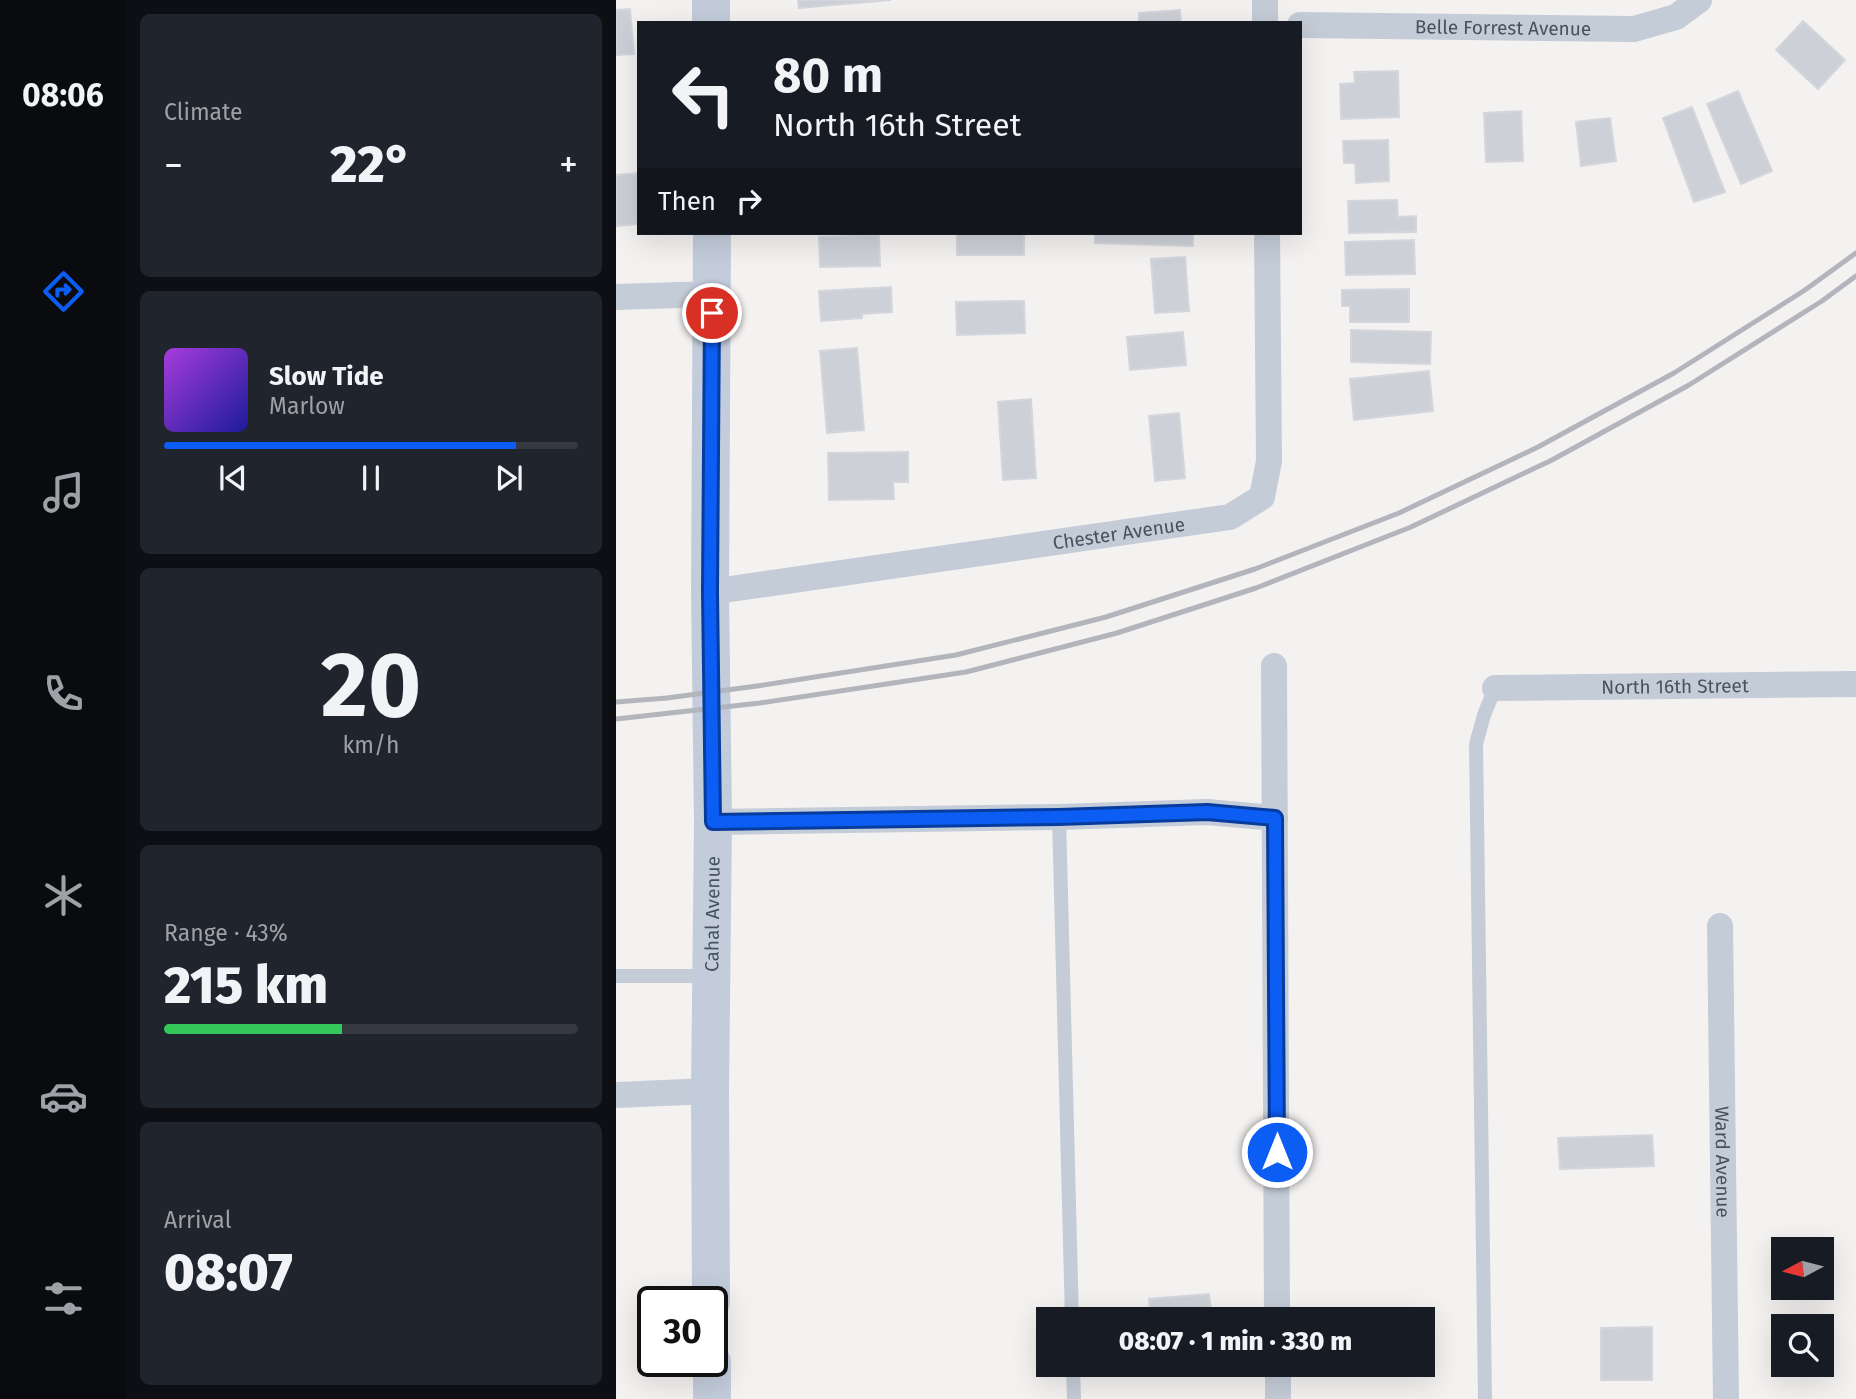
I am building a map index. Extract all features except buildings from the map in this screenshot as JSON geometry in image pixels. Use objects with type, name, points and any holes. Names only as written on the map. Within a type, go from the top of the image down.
[{"type":"street","points":[[711,0],[711,21]]},
{"type":"street","points":[[1265,0],[1265,21]]},
{"type":"street","name":"Belle Forrest Avenue","points":[[1302,25],[1634,29],[1676,18],[1699,0]]},
{"type":"street","name":"Cahal Avenue","points":[[711,1286],[712,235]]},
{"type":"street","name":"Chester Avenue","points":[[710,592],[1230,517],[1262,497],[1269,461],[1267,235]]},
{"type":"street","points":[[616,297],[712,294]]},
{"type":"street","points":[[1274,666],[1278,1307]]},
{"type":"street","name":"North 16th Street","points":[[1495,688],[1856,684]]},
{"type":"street","points":[[713,822],[1207,812],[1275,818]]},
{"type":"street","name":"Ward Avenue","points":[[1720,926],[1726,1399]]},
{"type":"street","points":[[616,1095],[710,1091]]},
{"type":"street","points":[[712,1377],[712,1399]]},
{"type":"street","points":[[1278,1377],[1278,1399]]},
{"type":"lane","points":[[1485,1399],[1476,744],[1495,688]]},
{"type":"lane","points":[[1059,817],[1072,1307]]},
{"type":"lane","points":[[616,976],[711,976]]},
{"type":"lane","points":[[1073,1377],[1074,1399]]},
{"type":"railway","points":[[616,702],[757,686],[956,655],[1106,617],[1255,569],[1399,513],[1538,447],[1674,373],[1805,290],[1856,253]]},
{"type":"railway","points":[[616,719],[760,703],[966,672],[1117,633],[1256,588],[1411,527],[1552,460],[1689,385],[1822,301],[1856,276]]},
{"type":"route","points":[[712,313],[710,592],[713,822],[1207,812],[1275,818],[1277,1152]]}]
